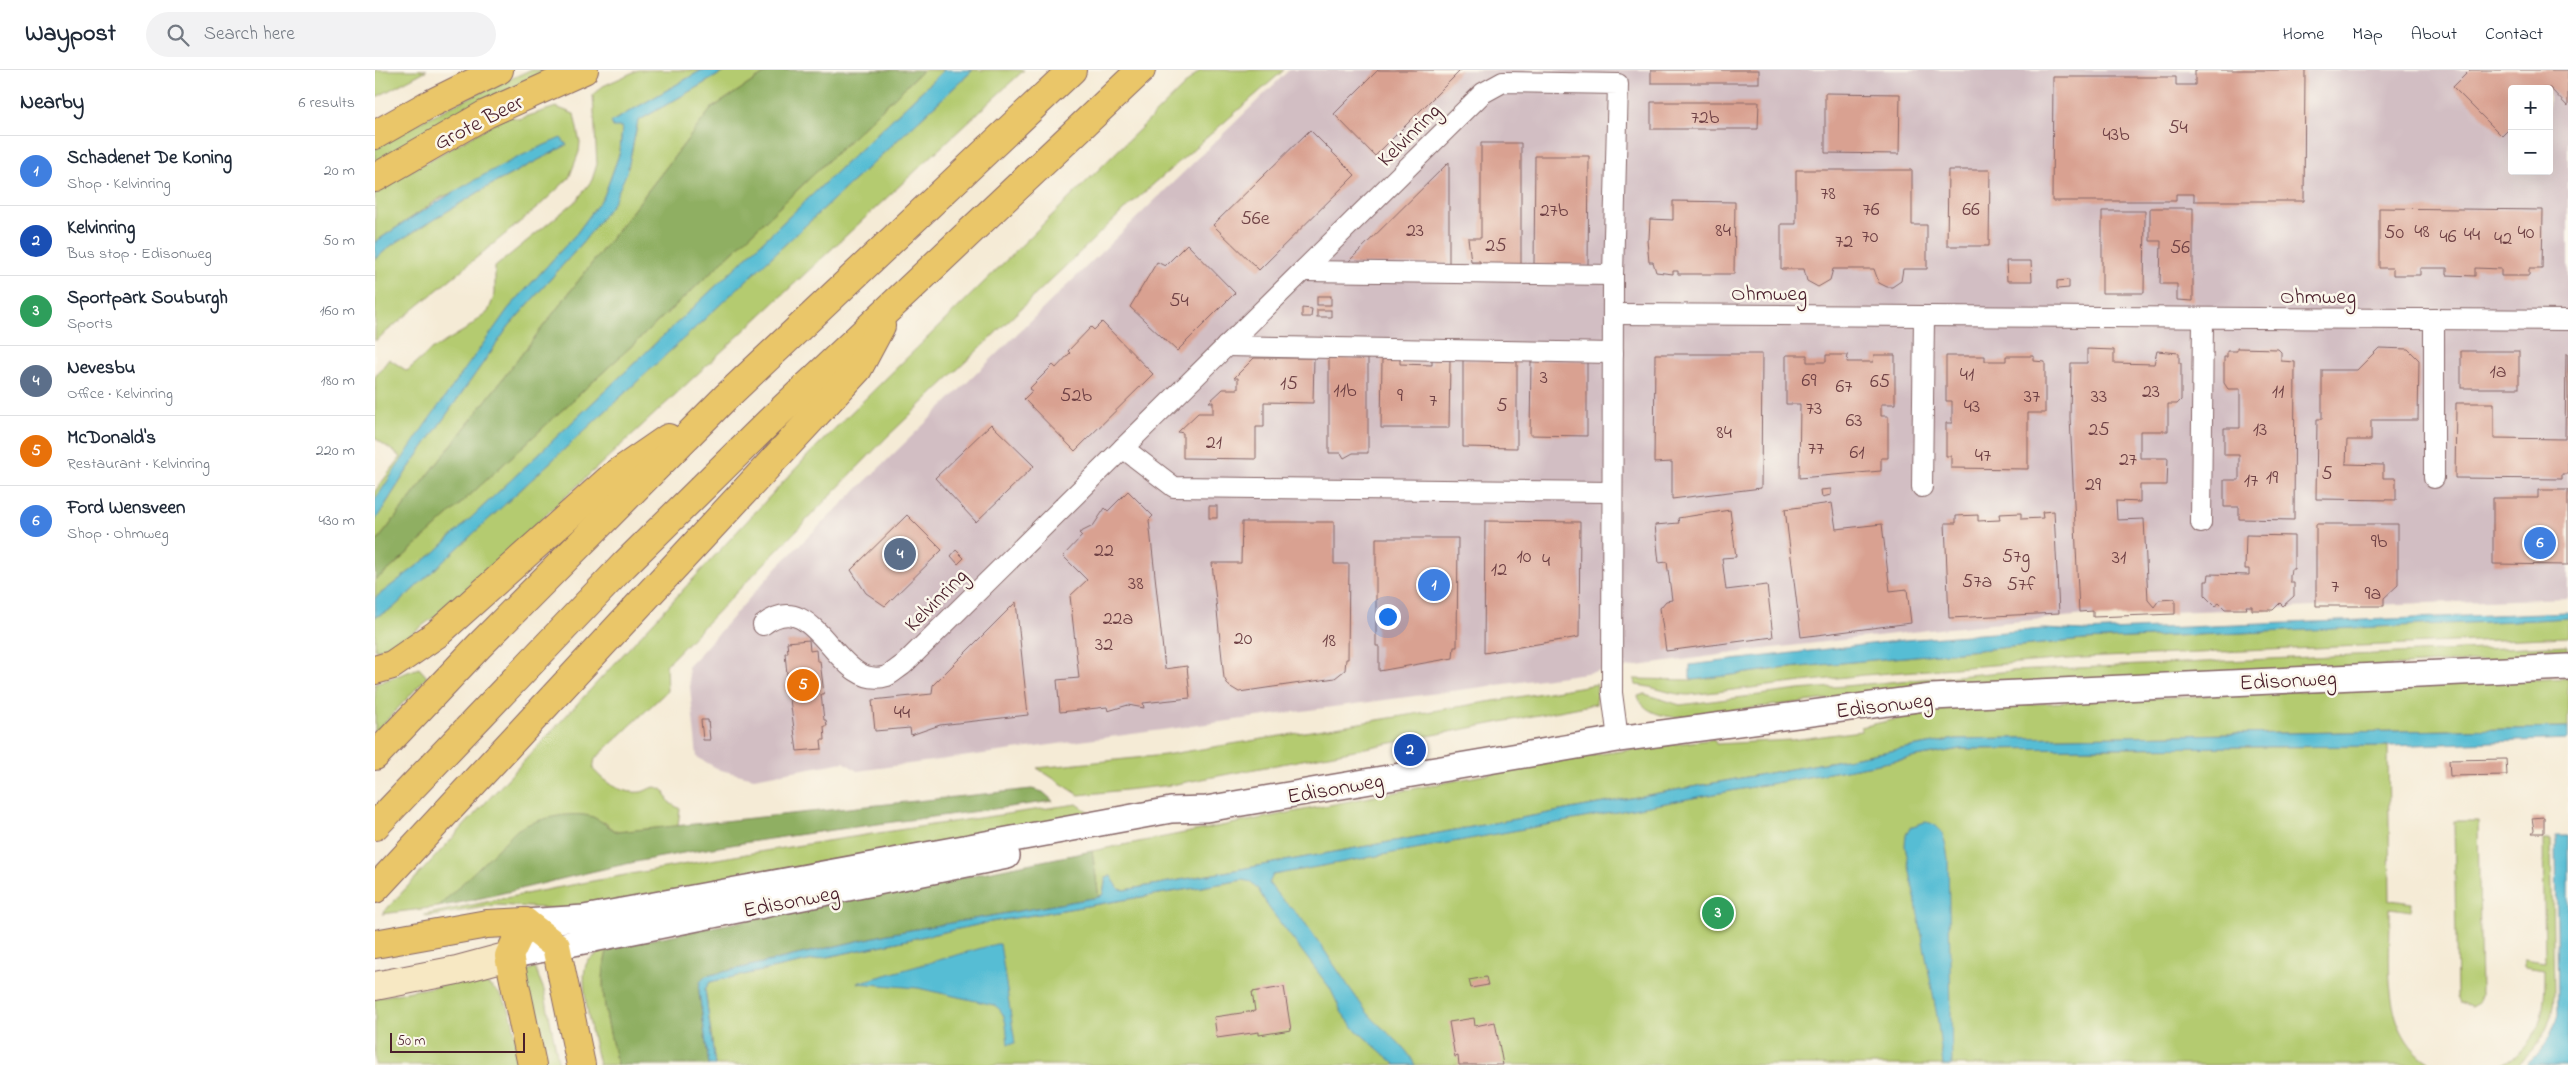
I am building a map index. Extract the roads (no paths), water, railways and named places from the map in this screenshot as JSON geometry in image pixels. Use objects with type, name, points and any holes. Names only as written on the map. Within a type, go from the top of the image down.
[{"type":"main road","name":"Grote Beer","points":[[375,135],[426,106],[499,70]]},
{"type":"main road","name":"Grote Beer","points":[[375,178],[487,114],[583,70]]},
{"type":"main road","points":[[375,756],[479,646],[725,398],[1072,70]]},
{"type":"main road","points":[[375,826],[624,565],[892,305],[1141,70]]},
{"type":"main road","points":[[375,889],[858,369],[892,305]]},
{"type":"main road","points":[[375,670],[392,665],[437,634],[613,476],[725,398]]},
{"type":"main road","points":[[532,1065],[509,956],[525,922],[556,946],[581,1065]]},
{"type":"main road","name":"Edisonweg","points":[[382,942],[487,924],[525,922]]},
{"type":"main road","name":"Edisonweg","points":[[375,986],[457,970],[509,956]]},
{"type":"street","name":"Kelvinring","points":[[763,625],[775,616],[782,615],[804,619],[854,670],[865,676],[887,676],[903,665],[1483,93],[1503,82],[1618,84],[1613,275],[1612,492],[1612,693],[1618,739]]},
{"type":"street","points":[[1303,271],[1613,275]]},
{"type":"street","name":"Ohmweg","points":[[1613,314],[2568,320]]},
{"type":"street","points":[[1922,487],[1924,316]]},
{"type":"street","points":[[2201,523],[2203,318]]},
{"type":"street","points":[[2434,319],[2434,478]]},
{"type":"street","points":[[1226,346],[1613,353]]},
{"type":"street","points":[[1123,448],[1174,487],[1612,492]]},
{"type":"street","name":"Edisonweg","points":[[525,922],[584,918],[1171,810],[1206,809],[1618,739],[1932,697],[2568,667]]},
{"type":"street","name":"Edisonweg","points":[[509,956],[954,868],[1174,820],[1206,809]]},
{"type":"water","points":[[702,70],[727,70],[638,121],[627,172],[613,203],[584,241],[509,326],[406,472],[375,521],[375,500],[425,425],[508,309],[577,233],[604,196],[620,152],[622,127],[613,127],[611,122]]},
{"type":"water","points":[[944,70],[973,70],[392,609],[375,617],[375,598],[435,552]]},
{"type":"water","points":[[561,138],[567,145],[487,187],[392,245],[375,259],[375,242],[398,227],[489,172]]},
{"type":"water","points":[[2568,612],[2568,618],[2536,620],[2084,640],[1778,669],[1693,680],[1690,678],[1690,665],[1905,640],[2043,629],[2084,631]]},
{"type":"water","points":[[2568,728],[2568,739],[2388,746],[1960,749],[1273,875],[1269,883],[1281,899],[1305,923],[1366,1011],[1399,1043],[1415,1065],[1396,1065],[1354,1028],[1342,1013],[1330,988],[1269,908],[1258,889],[1251,882],[1243,880],[991,922],[710,982],[705,989],[715,1065],[709,1065],[699,992],[700,982],[706,976],[888,934],[1099,897],[1103,894],[1106,877],[1111,876],[1119,889],[1125,890],[1956,739]]},
{"type":"water","points":[[1925,822],[1931,823],[1940,830],[1943,835],[1948,858],[1952,1065],[1943,1065],[1937,1016],[1905,845],[1906,835],[1910,827]]},
{"type":"water","points":[[2556,836],[2568,836],[2568,1065],[2526,1065],[2546,1042],[2558,1015]]},
{"type":"water","points":[[1000,944],[1015,1043],[1008,1044],[1004,1017],[999,1008],[994,1005],[918,988],[857,983]]},
{"type":"place","name":"Ford Wensveen","points":[[2540,543]]},
{"type":"place","name":"Nevesbu","points":[[900,554]]},
{"type":"place","name":"Schadenet De Koning","points":[[1434,585]]},
{"type":"place","name":"McDonald's","points":[[803,685]]},
{"type":"place","name":"Kelvinring","points":[[1410,750]]},
{"type":"place","name":"Sportpark Souburgh","points":[[1718,913]]}]
